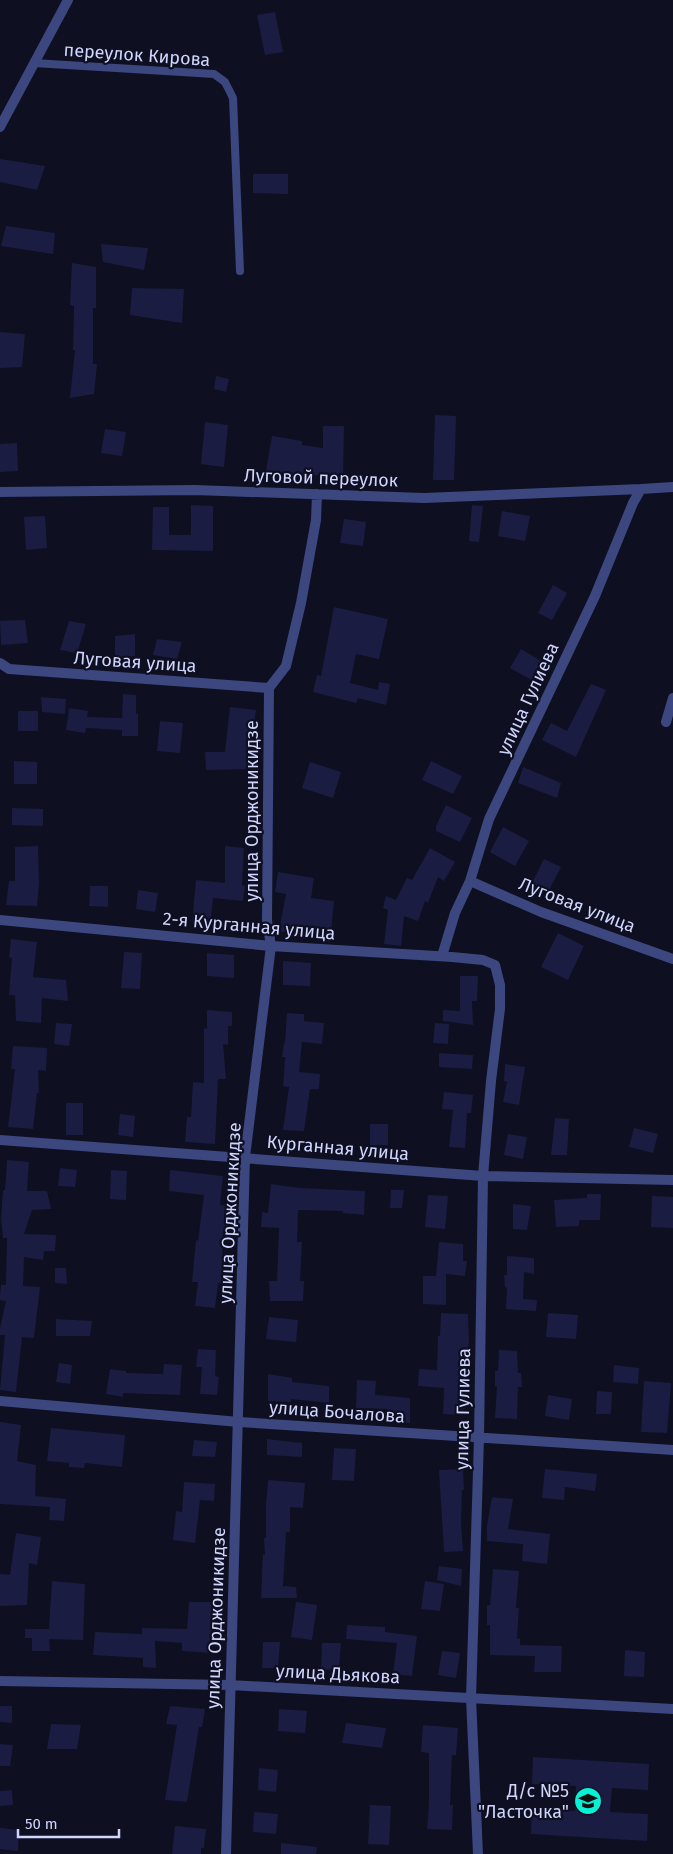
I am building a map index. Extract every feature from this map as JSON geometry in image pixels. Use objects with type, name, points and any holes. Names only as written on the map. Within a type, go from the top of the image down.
[{"type":"street","points":[[0,127],[68,0]]},
{"type":"street","points":[[640,489],[673,487]]},
{"type":"street","name":"Луговой переулок","points":[[0,492],[196,490],[424,498],[640,489]]},
{"type":"street","name":"улица Гулиева","points":[[442,956],[455,913],[470,880],[489,820],[596,596],[640,489]]},
{"type":"street","points":[[269,688],[286,666],[301,603],[316,520],[318,494]]},
{"type":"street","name":"Луговая улица","points":[[0,663],[9,669],[269,688]]},
{"type":"street","name":"улица Орджоникидзе","points":[[226,1854],[245,1157],[271,946],[267,920],[269,688]]},
{"type":"street","points":[[666,722],[673,698]]},
{"type":"street","name":"Луговая улица","points":[[470,880],[541,912],[673,959]]},
{"type":"street","name":"2-я Курганная улица","points":[[0,920],[271,946],[442,956],[484,960],[495,965]]},
{"type":"street","name":"улица Гулиева","points":[[478,1854],[471,1698],[479,1438],[483,1176],[491,1081],[500,1009],[500,985],[495,965]]},
{"type":"street","name":"Курганная улица","points":[[0,1140],[483,1176],[673,1180]]},
{"type":"street","name":"улица Бочалова","points":[[0,1401],[239,1422],[673,1450]]},
{"type":"street","name":"улица Дьякова","points":[[0,1681],[230,1684],[673,1709]]},
{"type":"lane","name":"переулок Кирова","points":[[34,63],[214,74],[225,82],[233,98],[240,271]]},
{"type":"building","points":[[275,12],[283,52],[265,55],[257,15]]},
{"type":"building","points":[[0,159],[45,166],[37,190],[0,182]]},
{"type":"building","points":[[253,174],[288,174],[288,194],[253,193]]},
{"type":"building","points":[[6,226],[55,233],[53,254],[1,246]]},
{"type":"building","points":[[101,244],[148,248],[144,270],[103,262]]},
{"type":"building","points":[[72,263],[96,267],[96,308],[93,308],[93,364],[97,364],[94,394],[70,398],[75,350],[73,350],[74,306],[70,305]]},
{"type":"building","points":[[132,288],[184,289],[182,323],[130,315]]},
{"type":"building","points":[[0,332],[25,334],[22,367],[0,368]]},
{"type":"building","points":[[216,376],[229,379],[226,392],[214,389]]},
{"type":"building","points":[[435,415],[456,416],[454,480],[433,480]]},
{"type":"building","points":[[205,422],[228,425],[224,467],[201,464]]},
{"type":"building","points":[[323,426],[344,426],[343,475],[305,475],[305,478],[285,475],[284,480],[265,476],[272,436],[302,441],[302,445],[323,448]]},
{"type":"building","points":[[105,429],[126,432],[122,456],[101,453]]},
{"type":"building","points":[[17,443],[18,471],[0,472],[0,444]]},
{"type":"building","points":[[191,505],[213,506],[213,551],[152,550],[153,507],[169,507],[169,535],[191,535]]},
{"type":"building","points":[[472,505],[483,506],[479,542],[469,541]]},
{"type":"building","points":[[502,511],[530,516],[525,541],[498,536]]},
{"type":"building","points":[[45,516],[47,548],[26,550],[24,517]]},
{"type":"building","points":[[344,519],[366,522],[363,546],[340,543]]},
{"type":"building","points":[[553,585],[567,593],[552,620],[538,613]]},
{"type":"building","points":[[334,607],[388,619],[379,659],[356,654],[350,683],[378,690],[379,682],[390,684],[386,705],[358,698],[356,703],[313,692],[317,675],[321,676]]},
{"type":"building","points":[[25,620],[28,643],[1,645],[0,621]]},
{"type":"building","points":[[69,621],[86,624],[77,653],[60,650]]},
{"type":"building","points":[[135,634],[135,656],[115,658],[115,636]]},
{"type":"building","points":[[157,639],[182,642],[177,659],[153,655]]},
{"type":"building","points":[[521,649],[548,665],[537,683],[510,668]]},
{"type":"building","points":[[591,684],[606,690],[576,757],[542,740],[551,723],[567,731]]},
{"type":"building","points":[[123,694],[136,695],[138,736],[122,736],[122,730],[86,728],[85,733],[66,730],[69,708],[88,711],[87,717],[122,718]]},
{"type":"building","points":[[41,697],[66,699],[65,714],[42,712]]},
{"type":"building","points":[[230,707],[256,710],[252,741],[253,769],[206,770],[205,752],[225,752]]},
{"type":"building","points":[[18,711],[38,711],[38,731],[18,731]]},
{"type":"building","points":[[160,721],[183,723],[180,753],[157,751]]},
{"type":"building","points":[[14,761],[37,762],[37,784],[14,784]]},
{"type":"building","points":[[431,761],[462,776],[453,794],[422,780]]},
{"type":"building","points":[[310,762],[341,772],[333,798],[302,788]]},
{"type":"building","points":[[523,767],[561,783],[557,798],[518,783]]},
{"type":"building","points":[[446,805],[472,818],[460,842],[436,831],[436,826]]},
{"type":"building","points":[[12,808],[43,809],[43,826],[12,825]]},
{"type":"building","points":[[503,827],[529,841],[515,866],[490,852]]},
{"type":"building","points":[[38,846],[39,883],[37,906],[6,905],[9,881],[15,881],[15,847]]},
{"type":"building","points":[[225,846],[244,848],[242,885],[245,886],[243,901],[213,898],[210,926],[192,924],[196,880],[225,883]]},
{"type":"building","points":[[430,848],[455,862],[444,881],[438,877],[428,903],[425,901],[418,921],[404,916],[401,946],[384,944],[388,910],[383,908],[386,896],[396,900],[407,878],[412,880]]},
{"type":"building","points":[[544,859],[561,867],[548,892],[532,883]]},
{"type":"building","points":[[278,872],[314,878],[311,898],[334,901],[330,942],[279,931],[286,894],[275,892]]},
{"type":"building","points":[[90,886],[108,886],[108,907],[89,906]]},
{"type":"building","points":[[138,890],[158,893],[155,912],[136,909]]},
{"type":"building","points":[[558,933],[584,946],[568,980],[541,967]]},
{"type":"building","points":[[11,939],[37,942],[33,977],[66,980],[68,1001],[42,998],[41,1023],[16,1021],[15,995],[9,995],[12,958],[9,957]]},
{"type":"building","points":[[124,952],[142,953],[140,989],[121,988]]},
{"type":"building","points":[[207,953],[234,955],[234,978],[207,976]]},
{"type":"building","points":[[283,961],[311,963],[310,986],[283,985]]},
{"type":"building","points":[[460,976],[478,976],[477,1001],[472,1001],[473,1025],[443,1021],[443,1010],[460,1011]]},
{"type":"building","points":[[207,1010],[232,1012],[232,1026],[228,1026],[228,1045],[223,1044],[226,1079],[218,1079],[215,1144],[185,1142],[187,1117],[191,1117],[193,1082],[204,1083],[204,1028],[207,1029]]},
{"type":"building","points":[[287,1013],[304,1014],[304,1021],[324,1023],[322,1044],[302,1042],[299,1072],[320,1074],[319,1089],[310,1089],[304,1131],[283,1130],[289,1087],[283,1086],[285,1057],[282,1057]]},
{"type":"building","points":[[56,1023],[72,1024],[69,1046],[54,1044]]},
{"type":"building","points":[[435,1023],[449,1024],[448,1044],[433,1043]]},
{"type":"building","points":[[13,1046],[47,1048],[46,1071],[38,1070],[39,1093],[37,1093],[33,1129],[8,1127],[15,1069],[11,1069]]},
{"type":"building","points":[[439,1053],[473,1055],[472,1069],[439,1067]]},
{"type":"building","points":[[505,1064],[525,1067],[519,1105],[503,1102],[507,1082],[504,1081]]},
{"type":"building","points":[[444,1092],[473,1095],[471,1113],[467,1113],[465,1148],[449,1147],[453,1110],[442,1109]]},
{"type":"building","points":[[66,1103],[83,1103],[83,1135],[66,1135]]},
{"type":"building","points":[[120,1114],[135,1116],[133,1137],[118,1135]]},
{"type":"building","points":[[555,1118],[569,1119],[567,1155],[551,1155]]},
{"type":"building","points":[[370,1124],[388,1124],[388,1145],[370,1145]]},
{"type":"building","points":[[634,1128],[658,1134],[653,1153],[629,1147]]},
{"type":"building","points":[[508,1134],[527,1137],[523,1159],[504,1155]]},
{"type":"building","points":[[7,1160],[29,1162],[27,1191],[47,1191],[51,1209],[32,1210],[24,1234],[56,1235],[55,1251],[44,1251],[43,1260],[24,1257],[23,1286],[40,1287],[34,1338],[22,1337],[16,1392],[0,1390],[5,1335],[0,1335],[0,1328],[6,1301],[0,1300],[0,1296],[1,1285],[6,1285],[7,1238],[3,1238],[1,1219]]},
{"type":"building","points":[[60,1168],[77,1170],[75,1187],[58,1186]]},
{"type":"building","points":[[111,1170],[127,1171],[126,1200],[110,1199]]},
{"type":"building","points":[[170,1170],[223,1176],[220,1205],[228,1206],[225,1232],[223,1231],[223,1284],[218,1283],[215,1308],[195,1306],[198,1282],[192,1282],[196,1240],[198,1241],[204,1195],[169,1191]]},
{"type":"building","points":[[271,1184],[300,1188],[365,1191],[364,1215],[343,1213],[343,1211],[298,1210],[297,1242],[302,1242],[300,1281],[304,1281],[303,1301],[270,1301],[269,1281],[277,1281],[279,1228],[261,1227],[262,1212],[268,1213]]},
{"type":"building","points":[[391,1190],[404,1190],[402,1208],[390,1208]]},
{"type":"building","points":[[587,1194],[601,1194],[600,1220],[579,1220],[579,1226],[556,1227],[554,1200],[587,1198]]},
{"type":"building","points":[[428,1195],[448,1196],[445,1229],[425,1227]]},
{"type":"building","points":[[652,1196],[673,1197],[673,1228],[651,1227]]},
{"type":"building","points":[[513,1204],[531,1206],[527,1230],[513,1229]]},
{"type":"building","points":[[439,1242],[463,1244],[463,1261],[467,1261],[465,1276],[446,1274],[446,1305],[423,1304],[423,1276],[436,1276]]},
{"type":"building","points":[[507,1256],[534,1258],[534,1274],[524,1272],[523,1299],[537,1300],[536,1311],[506,1309],[507,1288],[505,1287],[504,1275],[507,1275]]},
{"type":"building","points":[[55,1268],[66,1268],[67,1284],[55,1283]]},
{"type":"building","points":[[441,1313],[468,1314],[469,1339],[464,1415],[443,1414],[444,1388],[418,1386],[419,1369],[437,1370]]},
{"type":"building","points":[[548,1313],[578,1315],[576,1339],[546,1337]]},
{"type":"building","points":[[269,1317],[298,1320],[296,1342],[266,1339]]},
{"type":"building","points":[[56,1319],[92,1321],[90,1336],[56,1336]]},
{"type":"building","points":[[198,1349],[216,1350],[215,1376],[219,1377],[217,1395],[200,1394],[202,1367],[196,1367]]},
{"type":"building","points":[[499,1350],[517,1351],[518,1373],[521,1373],[522,1387],[518,1387],[517,1419],[495,1418],[497,1386],[495,1386],[495,1371],[498,1371]]},
{"type":"building","points":[[59,1363],[72,1365],[70,1384],[56,1382]]},
{"type":"building","points":[[164,1364],[182,1365],[180,1395],[123,1393],[123,1397],[106,1394],[110,1369],[126,1371],[126,1373],[163,1374]]},
{"type":"building","points":[[614,1365],[639,1368],[638,1384],[613,1382]]},
{"type":"building","points":[[268,1374],[292,1378],[292,1382],[329,1386],[329,1403],[291,1399],[291,1402],[268,1401]]},
{"type":"building","points":[[357,1380],[376,1381],[375,1395],[410,1398],[410,1423],[387,1421],[387,1409],[356,1408]]},
{"type":"building","points":[[644,1381],[671,1383],[667,1433],[641,1432]]},
{"type":"building","points":[[597,1391],[612,1392],[611,1414],[596,1414]]},
{"type":"building","points":[[548,1395],[572,1399],[569,1420],[545,1416]]},
{"type":"building","points":[[0,1422],[21,1425],[17,1461],[36,1465],[35,1496],[66,1499],[64,1521],[49,1520],[50,1507],[0,1504]]},
{"type":"building","points":[[51,1428],[125,1435],[122,1467],[85,1463],[84,1468],[69,1467],[69,1463],[47,1461]]},
{"type":"building","points":[[267,1439],[302,1443],[302,1457],[267,1455]]},
{"type":"building","points":[[194,1440],[217,1442],[215,1457],[192,1456]]},
{"type":"building","points":[[334,1448],[356,1449],[354,1481],[332,1480]]},
{"type":"building","points":[[463,1469],[464,1490],[462,1490],[461,1523],[463,1551],[444,1552],[439,1470]]},
{"type":"building","points":[[545,1469],[597,1474],[595,1491],[565,1487],[564,1500],[542,1498]]},
{"type":"building","points":[[268,1480],[305,1483],[303,1508],[290,1507],[290,1532],[286,1532],[283,1586],[296,1587],[297,1598],[261,1598]]},
{"type":"building","points":[[184,1482],[215,1484],[214,1501],[200,1500],[195,1543],[173,1540],[176,1511],[182,1512]]},
{"type":"building","points":[[492,1497],[513,1499],[508,1529],[550,1534],[547,1564],[522,1561],[523,1544],[487,1541],[487,1526]]},
{"type":"building","points":[[16,1533],[41,1537],[37,1565],[29,1563],[27,1605],[0,1606],[0,1574],[10,1575]]},
{"type":"building","points":[[439,1566],[462,1569],[461,1586],[437,1580]]},
{"type":"building","points":[[493,1569],[519,1571],[516,1608],[519,1608],[517,1638],[520,1639],[520,1645],[562,1646],[561,1672],[534,1672],[535,1656],[490,1655],[490,1625],[487,1625],[487,1605],[490,1605]]},
{"type":"building","points":[[52,1581],[85,1584],[83,1640],[49,1639],[50,1651],[32,1651],[32,1638],[25,1638],[25,1629],[49,1629]]},
{"type":"building","points":[[425,1581],[444,1584],[440,1611],[421,1609]]},
{"type":"building","points":[[189,1602],[212,1602],[211,1653],[182,1651],[182,1643],[155,1641],[156,1668],[143,1667],[143,1658],[93,1655],[95,1632],[142,1634],[142,1628],[187,1629]]},
{"type":"building","points":[[296,1602],[317,1605],[312,1640],[291,1637]]},
{"type":"building","points":[[347,1625],[385,1627],[385,1632],[417,1636],[412,1676],[393,1674],[397,1643],[346,1639]]},
{"type":"building","points":[[263,1642],[280,1642],[278,1668],[262,1668]]},
{"type":"building","points":[[322,1643],[341,1643],[339,1669],[321,1670]]},
{"type":"building","points":[[625,1650],[645,1652],[644,1677],[624,1676]]},
{"type":"building","points":[[442,1651],[460,1653],[456,1678],[438,1675]]},
{"type":"building","points":[[0,1706],[12,1706],[12,1723],[0,1722]]},
{"type":"building","points":[[170,1706],[205,1709],[202,1727],[199,1727],[187,1802],[165,1800],[177,1725],[166,1724]]},
{"type":"building","points":[[279,1709],[307,1711],[305,1733],[278,1731]]},
{"type":"building","points":[[346,1723],[386,1728],[382,1748],[342,1743]]},
{"type":"building","points":[[51,1724],[81,1725],[77,1749],[47,1749]]},
{"type":"building","points":[[423,1725],[458,1728],[456,1755],[452,1755],[450,1805],[453,1805],[452,1830],[427,1829],[429,1753],[421,1752]]},
{"type":"building","points":[[0,1744],[13,1745],[10,1766],[0,1766]]},
{"type":"building","points":[[533,1757],[649,1764],[648,1790],[612,1788],[610,1812],[648,1814],[647,1841],[531,1834],[532,1808],[575,1811],[576,1786],[532,1784]]},
{"type":"building","points":[[259,1768],[278,1770],[276,1792],[258,1790]]},
{"type":"building","points":[[12,1790],[13,1805],[0,1806],[0,1791]]},
{"type":"building","points":[[370,1805],[391,1806],[389,1845],[368,1844]]},
{"type":"building","points":[[254,1812],[278,1814],[276,1834],[253,1832]]},
{"type":"building","points":[[175,1826],[206,1829],[204,1848],[201,1848],[201,1854],[172,1854]]},
{"type":"building","points":[[0,1828],[19,1830],[18,1851],[0,1849]]},
{"type":"building","points":[[281,1843],[317,1847],[316,1854],[281,1854]]},
{"type":"place","name":"Д/с №5 \"Ласточка\"","points":[[588,1801]]}]
